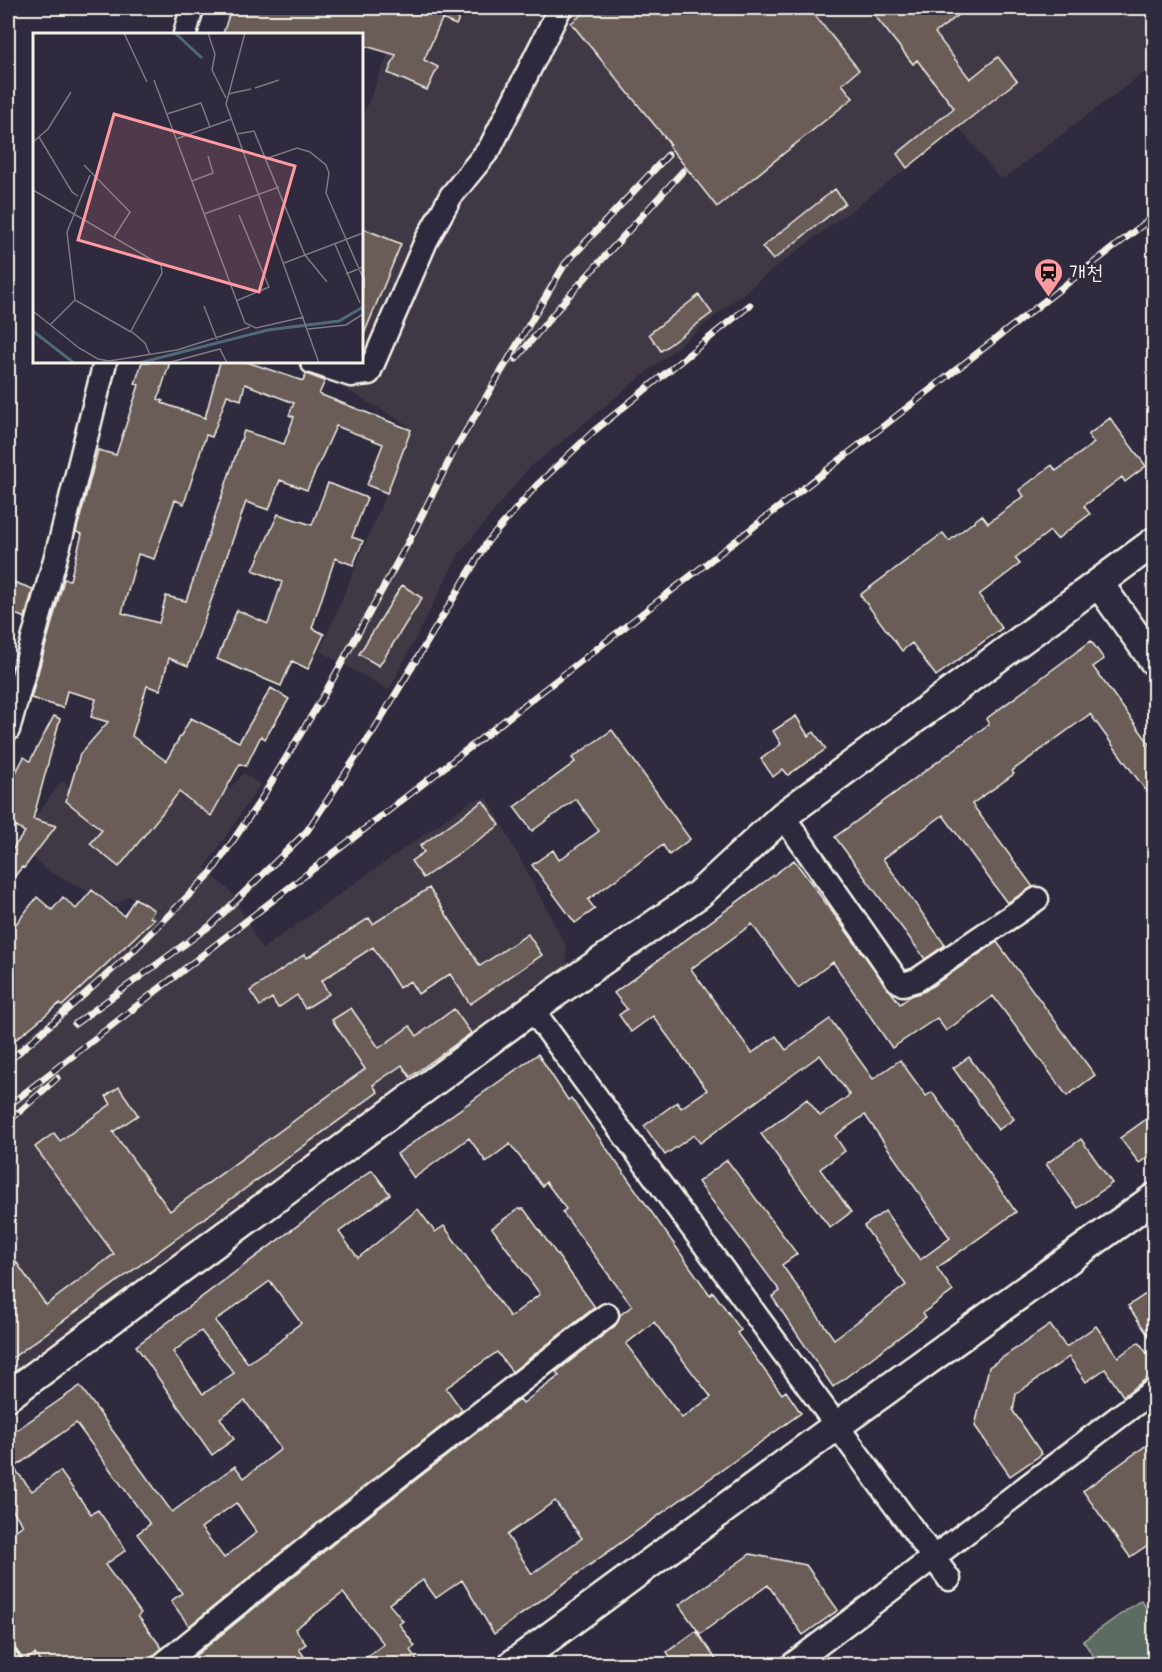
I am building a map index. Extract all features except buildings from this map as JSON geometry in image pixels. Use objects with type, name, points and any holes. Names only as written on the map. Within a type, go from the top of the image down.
[{"type":"main road","points":[[8,1396],[532,1009],[699,894],[783,816],[1155,542]]},
{"type":"main road","points":[[1099,584],[1155,661]]},
{"type":"main road","points":[[513,1665],[835,1427],[1155,1198]]},
{"type":"street","points":[[185,33],[192,8]]},
{"type":"street","points":[[315,363],[351,375],[369,373],[426,241],[451,196],[490,148],[560,8]]},
{"type":"street","points":[[8,730],[61,538],[105,363]]},
{"type":"street","points":[[783,816],[897,980],[903,984],[917,980],[1037,899]]},
{"type":"street","points":[[532,1009],[835,1427],[949,1579]]},
{"type":"street","points":[[163,1665],[334,1526],[607,1314]]},
{"type":"street","points":[[793,1665],[932,1556],[1153,1394]]},
{"type":"shaded area","points":[[407,8],[1154,8],[1154,65],[1004,178],[998,177],[960,128],[772,270],[527,470],[459,554],[389,690],[320,651],[389,487],[408,425],[308,368],[310,363],[363,363],[364,113]]},
{"type":"shaded area","points":[[162,756],[219,800],[244,773],[260,785],[205,868],[231,892],[262,949],[473,800],[488,798],[566,946],[567,969],[368,1110],[8,1384],[8,1054],[138,934],[151,909],[129,896],[116,905],[48,871],[16,843],[62,781],[107,818]]},
{"type":"green space","points":[[1141,1600],[1154,1619],[1154,1664],[1099,1664],[1083,1641]]},
{"type":"railway","points":[[8,1062],[130,954],[211,873],[260,801],[324,695],[409,541],[454,451],[565,264],[668,155]]},
{"type":"railway","points":[[516,359],[565,300],[683,171]]},
{"type":"railway","points":[[8,1106],[1154,216]]},
{"type":"railway","points":[[75,1024],[211,925],[307,831],[374,730],[488,541],[536,486],[594,431],[750,305]]},
{"type":"railway","points":[[8,1122],[57,1078]]},
{"type":"place","name":"개천","points":[[1048,298]]}]
